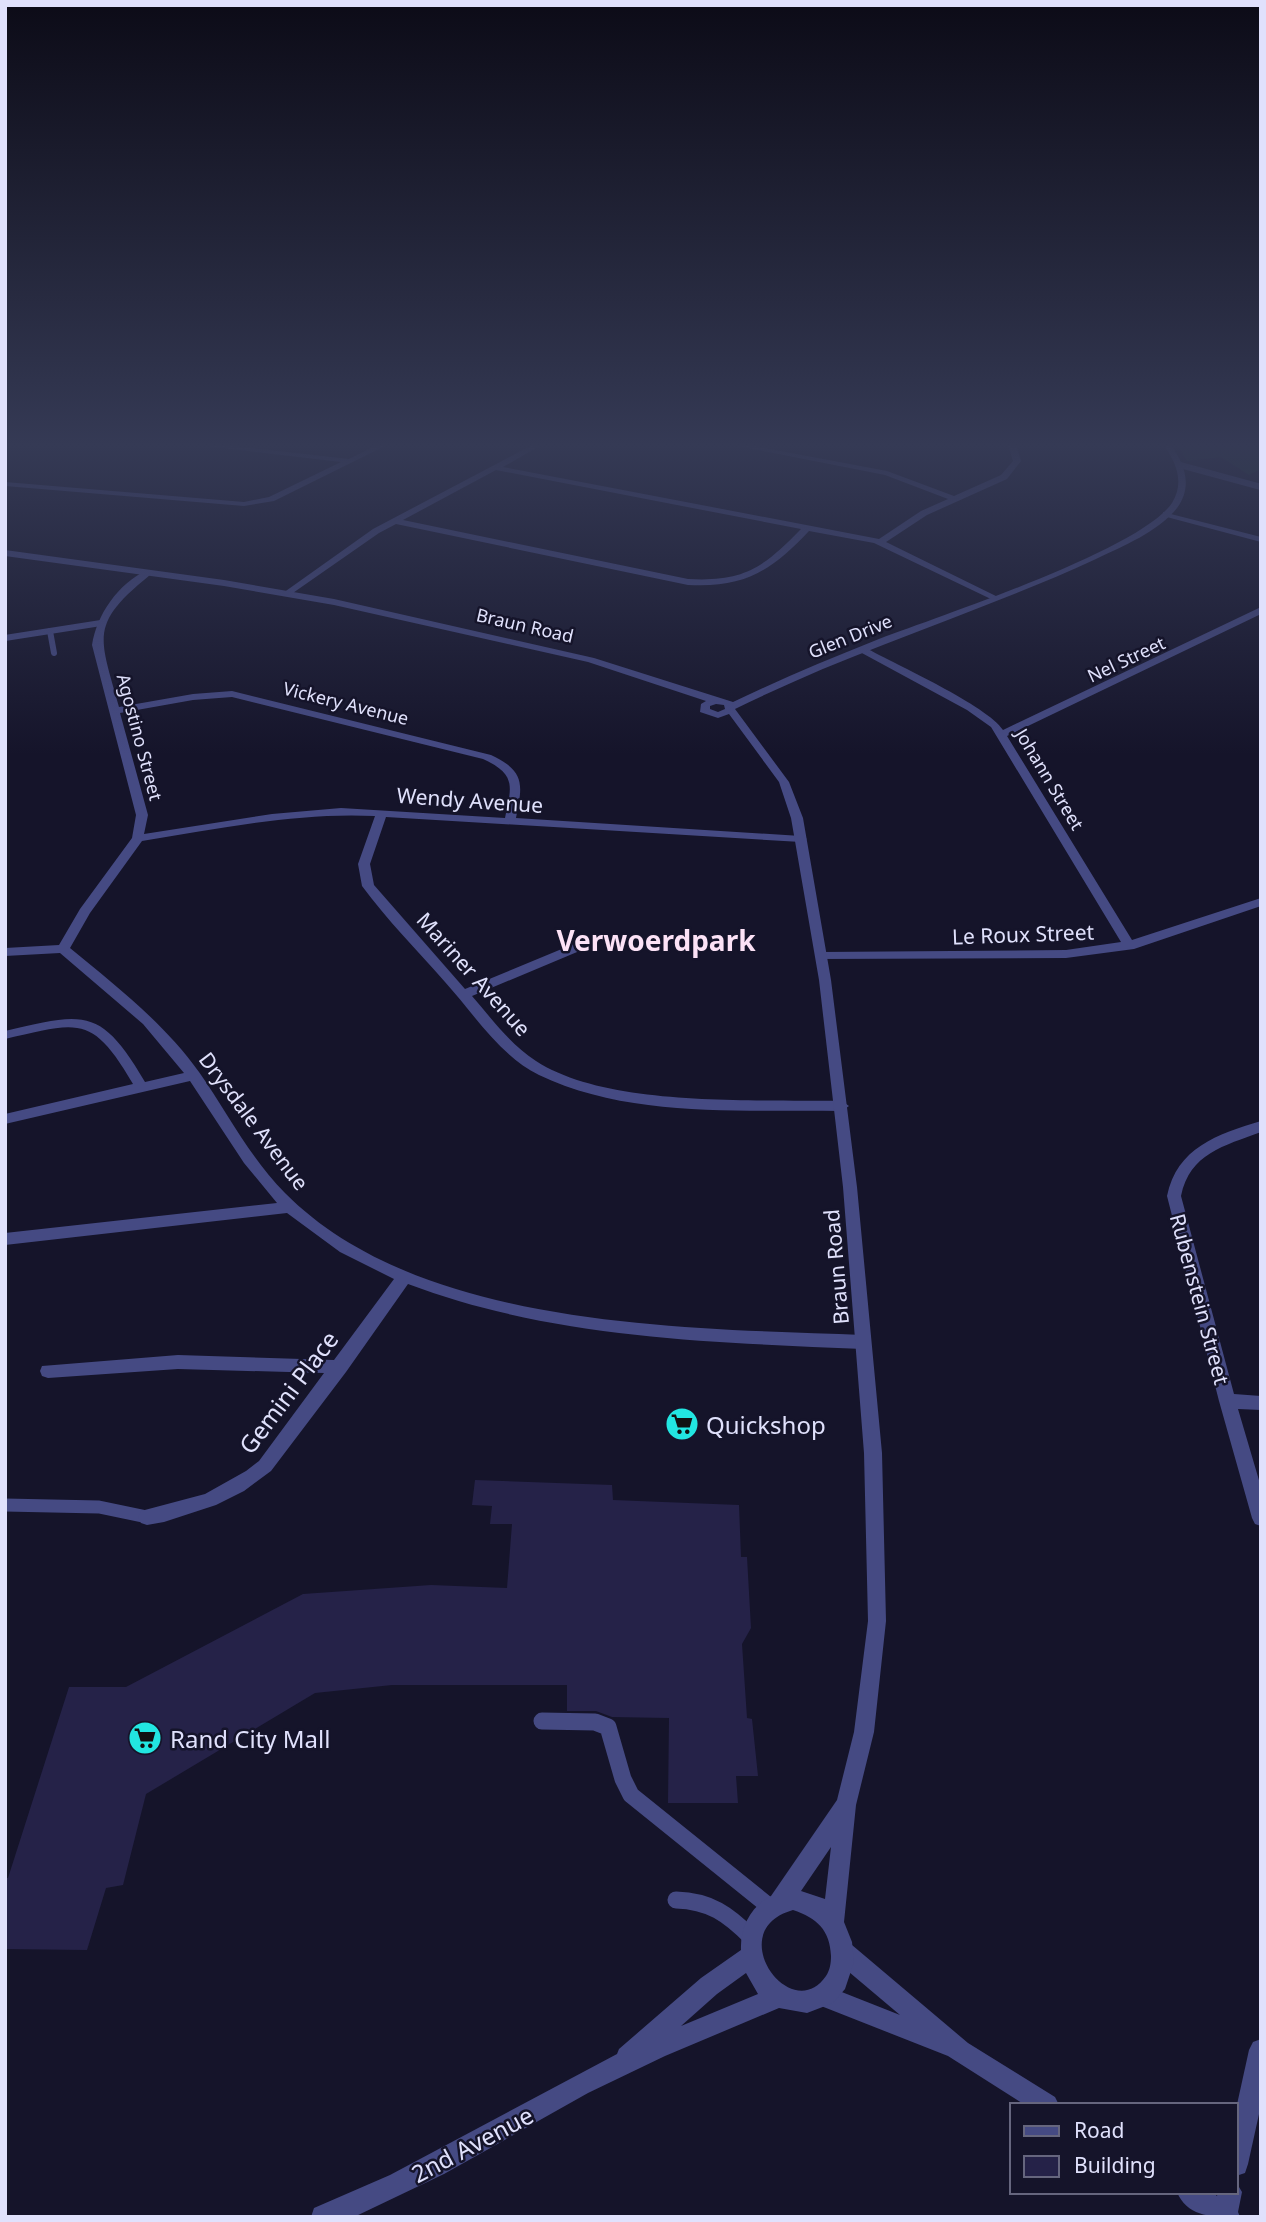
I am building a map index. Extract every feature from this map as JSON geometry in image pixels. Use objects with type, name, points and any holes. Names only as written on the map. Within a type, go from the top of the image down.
[{"type":"street","points":[[287,593],[351,548]]},
{"type":"street","points":[[525,548],[702,584],[738,579],[770,566],[788,548]]},
{"type":"street","points":[[893,548],[996,597]]},
{"type":"street","name":"Glen Drive","points":[[704,706],[779,683],[996,597],[1109,548]]},
{"type":"street","name":"Braun Road","points":[[5,554],[287,593],[590,660],[719,701],[731,709],[784,782],[801,839],[842,1106],[873,1453],[877,1621],[864,1732],[846,1805]]},
{"type":"street","points":[[101,623],[118,597],[147,573]]},
{"type":"street","name":"Nel Street","points":[[1003,734],[1261,610]]},
{"type":"street","name":"Agostino Street","points":[[101,623],[97,645],[142,815],[138,838]]},
{"type":"street","name":"Johann Street","points":[[863,650],[971,708],[995,725],[1003,734],[1130,946]]},
{"type":"street","name":"Braun Road","points":[[662,683],[704,706],[704,710],[751,738]]},
{"type":"street","name":"Glen Drive","points":[[714,714],[726,713],[779,683]]},
{"type":"street","name":"Vickery Avenue","points":[[115,711],[193,697],[232,694],[487,757],[500,762],[515,775],[517,783],[510,822]]},
{"type":"street","name":"Wendy Avenue","points":[[138,838],[319,811],[801,839]]},
{"type":"street","name":"Mariner Avenue","points":[[381,814],[364,864],[368,887],[517,1053],[542,1071],[572,1083],[620,1095],[654,1099],[842,1106]]},
{"type":"street","points":[[5,952],[63,949],[84,912],[138,838]]},
{"type":"street","name":"Le Roux Street","points":[[821,956],[1066,954],[1130,946],[1261,902]]},
{"type":"street","points":[[464,994],[585,944]]},
{"type":"street","name":"Drysdale Avenue","points":[[63,949],[145,1018],[172,1046],[278,1194],[331,1240],[404,1277],[509,1311],[563,1322],[645,1331],[863,1342]]},
{"type":"street","points":[[5,1035],[60,1022],[82,1021],[110,1039],[122,1052],[141,1087]]},
{"type":"street","points":[[5,1119],[194,1075]]},
{"type":"street","name":"Rubenstein Street","points":[[1261,1126],[1194,1156],[1175,1181],[1174,1196],[1227,1401],[1261,1518]]},
{"type":"street","points":[[5,1239],[292,1207]]},
{"type":"street","name":"Gemini Place","points":[[147,1517],[195,1507],[246,1483],[265,1466],[404,1277]]},
{"type":"street","points":[[48,1371],[178,1362],[340,1367]]},
{"type":"street","points":[[1227,1401],[1261,1403]]},
{"type":"street","points":[[774,1904],[793,1899],[808,1901],[822,1909],[833,1921],[841,1936],[844,1953],[842,1970],[835,1984],[824,1996],[810,2002],[794,2002],[779,1996],[766,1986],[756,1971],[752,1946],[761,1915],[774,1904],[846,1805]]},
{"type":"street","points":[[833,1921],[846,1805]]},
{"type":"street","points":[[618,2065],[752,1946]]},
{"type":"street","points":[[844,1953],[960,2051],[1044,2103]]},
{"type":"street","points":[[618,2065],[779,1996]]},
{"type":"street","points":[[824,1996],[960,2051]]},
{"type":"street","points":[[1238,2155],[1261,2050]]},
{"type":"street","name":"2nd Avenue","points":[[323,2217],[352,2206],[462,2151],[618,2065]]},
{"type":"street","points":[[1194,2194],[1228,2208]]},
{"type":"lane","points":[[5,638],[101,623]]},
{"type":"lane","points":[[50,631],[54,654]]},
{"type":"lane","points":[[5,1505],[99,1507],[147,1517]]},
{"type":"lane","points":[[542,1721],[596,1722],[608,1727],[623,1779],[631,1795],[774,1904]]},
{"type":"lane","points":[[676,1900],[695,1899],[712,1903],[752,1946]]},
{"type":"building","name":"Rand City Mall","points":[[475,1480],[612,1485],[613,1500],[739,1505],[741,1557],[747,1557],[751,1628],[742,1644],[747,1718],[752,1719],[758,1776],[736,1776],[738,1803],[668,1803],[669,1718],[612,1717],[596,1711],[567,1711],[567,1685],[392,1685],[315,1693],[146,1794],[123,1885],[106,1888],[87,1950],[5,1949],[5,1878],[8,1878],[69,1687],[126,1687],[303,1594],[431,1585],[507,1588],[512,1524],[490,1524],[492,1506],[472,1505]]},
{"type":"place","name":"Quickshop","points":[[682,1424]]},
{"type":"place","name":"Rand City Mall","points":[[145,1738]]},
{"type":"district","name":"Verwoerdpark","points":[[656,940]]}]
